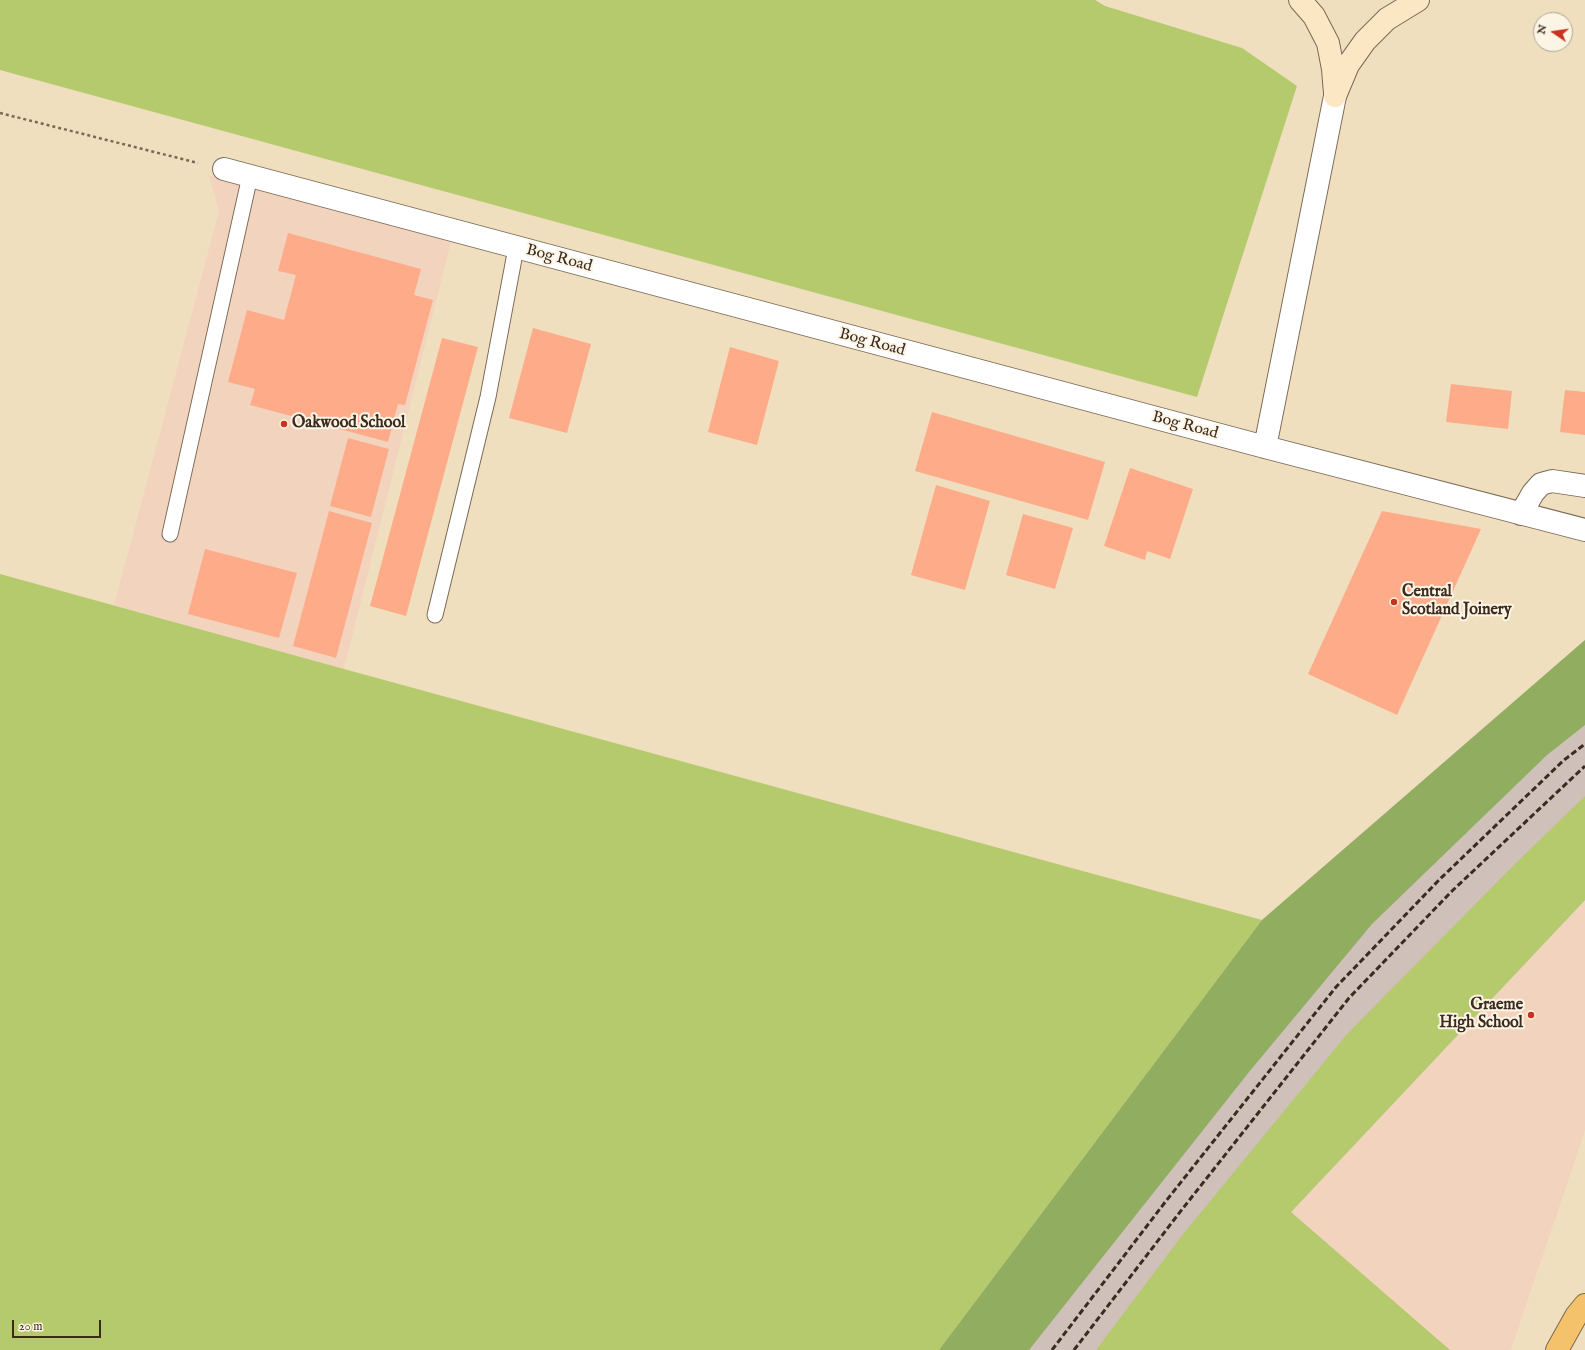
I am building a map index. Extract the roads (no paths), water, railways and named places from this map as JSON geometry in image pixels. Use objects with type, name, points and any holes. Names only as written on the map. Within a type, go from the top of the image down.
[{"type":"main road","points":[[1300,0],[1314,16],[1328,43],[1333,69],[1335,96]]},
{"type":"main road","points":[[1335,96],[1348,65],[1365,41],[1387,19],[1418,0]]},
{"type":"main road","points":[[1557,1350],[1576,1316],[1585,1306]]},
{"type":"street","points":[[1265,447],[1335,96]]},
{"type":"street","name":"Bog Road","points":[[224,169],[1265,447],[1585,530]]},
{"type":"street","points":[[1521,514],[1533,493],[1541,484],[1552,481],[1585,486]]},
{"type":"lane","points":[[170,534],[250,176]]},
{"type":"lane","points":[[435,615],[488,396],[516,248]]},
{"type":"railway","points":[[1052,1350],[1166,1201],[1336,987],[1440,879],[1564,760],[1585,744]]},
{"type":"railway","points":[[1074,1350],[1180,1212],[1349,998],[1452,891],[1585,766]]},
{"type":"place","name":"Oakwood School","points":[[284,424]]},
{"type":"place","name":"Central Scotland Joinery","points":[[1394,602]]},
{"type":"place","name":"Graeme High School","points":[[1531,1015]]}]
